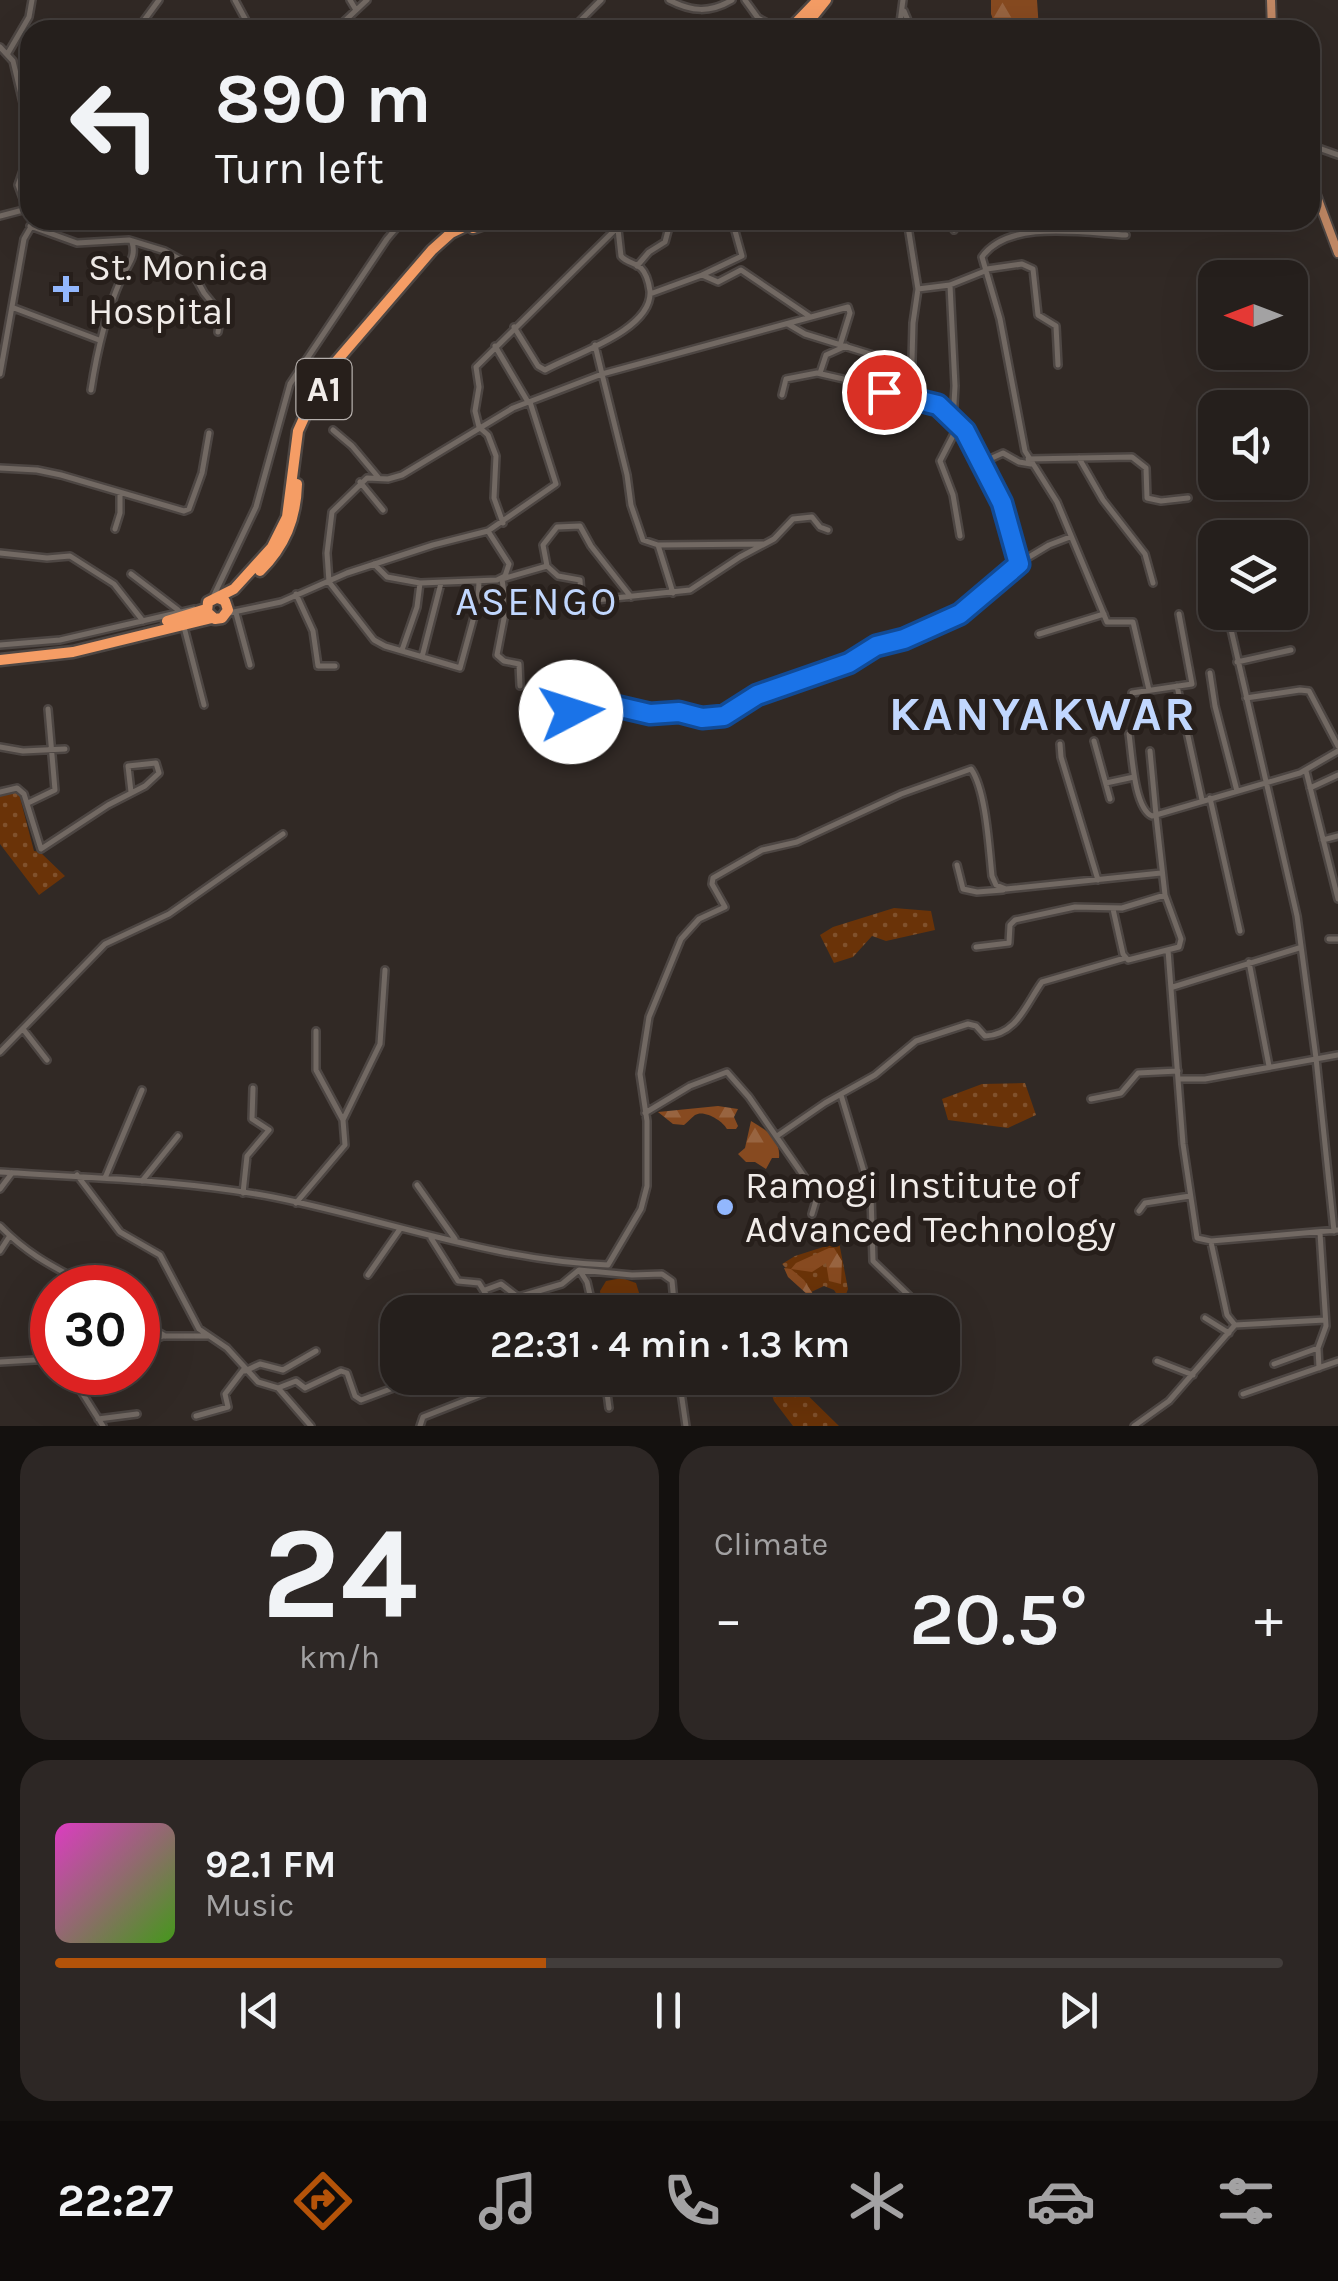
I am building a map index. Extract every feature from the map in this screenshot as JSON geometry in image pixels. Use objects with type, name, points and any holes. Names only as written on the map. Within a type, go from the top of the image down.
[{"type":"highway","points":[[797,20],[818,0]]},
{"type":"highway","points":[[800,20],[826,0]]},
{"type":"highway","name":"A1","points":[[206,613],[216,598],[232,592],[252,572],[281,532],[287,517],[298,431],[330,366],[432,250],[456,230]]},
{"type":"highway","name":"A1","points":[[230,611],[287,536],[296,511],[301,440],[335,370],[447,243],[469,230]]},
{"type":"highway","points":[[0,657],[71,646],[206,613],[218,619],[230,611],[216,598]]},
{"type":"highway","points":[[0,657],[73,652],[183,624],[206,613]]},
{"type":"main road","points":[[1320,205],[1338,254]]},
{"type":"street","points":[[350,0],[356,10]]},
{"type":"street","points":[[346,20],[367,0]]},
{"type":"street","points":[[581,20],[602,0]]},
{"type":"street","points":[[669,0],[687,9],[700,10],[717,8],[732,0]]},
{"type":"street","points":[[745,0],[763,20]]},
{"type":"street","points":[[900,20],[903,0]]},
{"type":"street","points":[[902,9],[907,20]]},
{"type":"street","points":[[8,53],[20,32]]},
{"type":"street","points":[[0,47],[13,61],[20,90]]},
{"type":"street","points":[[1335,155],[1338,164]]},
{"type":"street","points":[[0,374],[24,239],[29,230]]},
{"type":"street","points":[[48,230],[77,243],[132,241],[160,248],[188,264],[221,314],[218,332]]},
{"type":"street","points":[[216,598],[256,507],[290,384],[396,230]]},
{"type":"street","points":[[503,523],[494,498],[496,456],[488,435],[479,427],[476,411],[476,366],[612,230]]},
{"type":"street","points":[[514,327],[542,370],[614,337],[638,319],[650,294],[646,277],[620,256],[620,230]]},
{"type":"street","points":[[637,266],[648,252],[664,242],[668,230]]},
{"type":"street","points":[[650,294],[742,255],[735,230]]},
{"type":"street","points":[[909,230],[918,289],[913,323],[912,397]]},
{"type":"street","points":[[1126,235],[1036,232],[1008,237],[982,256],[1000,319],[1030,461],[1052,491],[1108,623],[1134,622],[1149,690]]},
{"type":"street","points":[[92,390],[99,340],[134,255],[132,241]]},
{"type":"street","points":[[918,289],[950,285],[986,270],[1022,264],[1034,269],[1038,314],[1056,326],[1058,365]]},
{"type":"street","points":[[702,275],[718,282],[741,270],[808,316]]},
{"type":"street","points":[[950,285],[955,424],[940,461],[953,495],[960,536]]},
{"type":"street","points":[[479,582],[462,667],[374,640],[329,582],[327,540],[332,512],[367,478],[392,479],[412,471],[479,427],[529,402],[602,374],[848,307],[844,344],[826,354],[820,373]]},
{"type":"street","points":[[14,308],[99,340]]},
{"type":"street","points":[[787,322],[805,334],[912,367]]},
{"type":"street","points":[[0,326],[8,338]]},
{"type":"street","points":[[595,345],[639,533],[646,543],[763,544]]},
{"type":"street","points":[[250,665],[230,611],[281,602],[374,564],[488,531],[556,484],[529,402],[495,346]]},
{"type":"street","points":[[782,396],[786,379],[810,372],[938,405],[967,434],[1002,503],[1019,564]]},
{"type":"street","points":[[333,430],[366,460],[378,477]]},
{"type":"street","points":[[0,468],[36,470],[187,510],[202,473],[210,433]]},
{"type":"street","points":[[981,463],[1003,452],[1018,462],[1132,457],[1146,468],[1148,498],[1188,498]]},
{"type":"street","points":[[1078,457],[1102,500],[1145,554],[1153,583]]},
{"type":"street","points":[[360,482],[383,510]]},
{"type":"street","points":[[115,529],[120,493]]},
{"type":"street","points":[[630,598],[580,525],[558,527],[545,540],[546,566],[558,576],[580,580],[583,600],[630,598],[674,594],[690,590],[774,539],[795,518],[810,516],[820,528],[828,530]]},
{"type":"street","points":[[488,531],[508,561],[502,579],[506,608],[497,656],[519,664],[520,686]]},
{"type":"street","points":[[571,712],[603,703],[650,714],[724,716],[757,695],[849,663],[876,646],[904,639],[960,614],[1019,564],[1048,545],[1070,537]]},
{"type":"street","points":[[658,545],[674,594]]},
{"type":"street","points":[[0,553],[70,556],[114,584],[143,620]]},
{"type":"street","points":[[374,564],[387,577],[420,583],[502,579],[546,566]]},
{"type":"street","points":[[131,574],[178,610]]},
{"type":"street","points":[[402,650],[417,607],[420,583]]},
{"type":"street","points":[[422,657],[440,583]]},
{"type":"street","points":[[296,594],[313,631],[318,666],[335,666]]},
{"type":"street","points":[[0,646],[60,640],[178,610],[206,613]]},
{"type":"street","points":[[1039,634],[1104,614]]},
{"type":"street","points":[[1132,693],[1192,682],[1179,614]]},
{"type":"street","points":[[183,624],[204,705]]},
{"type":"street","points":[[1168,950],[1190,1196],[1198,1238],[1210,1242],[1336,1230],[1297,916],[1232,630]]},
{"type":"street","points":[[1237,662],[1291,650]]},
{"type":"street","points":[[1210,673],[1237,792]]},
{"type":"street","points":[[1177,686],[1202,800]]},
{"type":"street","points":[[1129,734],[1134,777],[1144,813],[1156,815],[1306,770],[1338,748],[1309,691],[1246,698]]},
{"type":"street","points":[[28,803],[55,790],[48,709]]},
{"type":"street","points":[[1094,741],[1110,799]]},
{"type":"street","points":[[1060,744],[1098,880]]},
{"type":"street","points":[[0,747],[23,751],[65,749]]},
{"type":"street","points":[[776,1136],[874,1075],[916,1042],[968,1024],[985,1036],[1001,1035],[1012,1028],[1022,1010],[1033,1002],[1042,982],[1179,947],[1181,941],[1164,895],[1150,751]]},
{"type":"street","points":[[0,792],[19,789],[28,803],[41,849],[158,775],[155,762],[128,766],[131,792]]},
{"type":"street","points":[[485,1290],[501,1284],[518,1297],[562,1284],[578,1267],[608,1265],[644,1203],[648,1176],[640,1074],[649,1017],[681,939],[699,919],[725,907],[712,882],[719,874],[762,850],[793,844],[901,794],[971,769],[980,797],[993,881],[1006,889]]},
{"type":"street","points":[[1306,770],[1338,898]]},
{"type":"street","points":[[1310,788],[1338,774]]},
{"type":"street","points":[[1106,784],[1134,777]]},
{"type":"street","points":[[1210,798],[1240,931]]},
{"type":"street","points":[[0,1052],[105,944],[170,914],[283,834]]},
{"type":"street","points":[[1323,840],[1338,836]]},
{"type":"street","points":[[957,865],[963,889],[977,892],[1161,874]]},
{"type":"street","points":[[976,947],[1009,943],[1010,924],[1015,920],[1075,907],[1114,909],[1164,895]]},
{"type":"street","points":[[1114,909],[1125,958]]},
{"type":"street","points":[[1329,939],[1338,939]]},
{"type":"street","points":[[1172,987],[1299,948]]},
{"type":"street","points":[[1249,962],[1269,1066]]},
{"type":"street","points":[[343,1120],[380,1044],[385,970]]},
{"type":"street","points":[[23,1029],[47,1060]]},
{"type":"street","points":[[296,1202],[347,1141],[343,1120],[316,1070],[316,1031]]},
{"type":"street","points":[[1179,1080],[1338,1056]]},
{"type":"street","points":[[1091,1100],[1121,1092],[1138,1073],[1178,1071]]},
{"type":"street","points":[[646,1113],[690,1086],[726,1072],[749,1096],[816,1196],[812,1214]]},
{"type":"street","points":[[243,1193],[247,1156],[270,1129],[252,1119],[253,1088]]},
{"type":"street","points":[[106,1178],[142,1090]]},
{"type":"street","points":[[842,1095],[872,1195],[873,1260],[909,1295]]},
{"type":"street","points":[[142,1182],[178,1136]]},
{"type":"street","points":[[0,1172],[77,1175],[296,1202],[400,1230],[578,1267],[664,1275],[672,1282],[673,1295]]},
{"type":"street","points":[[0,1190],[12,1172]]},
{"type":"street","points":[[77,1175],[120,1232],[160,1255],[197,1327],[227,1348],[262,1384],[278,1388],[311,1426]]},
{"type":"street","points":[[417,1184],[457,1242]]},
{"type":"street","points":[[1139,1212],[1146,1202],[1190,1196]]},
{"type":"street","points":[[0,1226],[38,1260],[56,1265]]},
{"type":"street","points":[[368,1276],[400,1230]]},
{"type":"street","points":[[1319,1368],[1318,1348],[1328,1314],[1320,1232]]},
{"type":"street","points":[[430,1236],[458,1281],[476,1280],[488,1295]]},
{"type":"street","points":[[0,1251],[9,1238]]},
{"type":"street","points":[[1210,1242],[1228,1315],[1235,1325]]},
{"type":"street","points":[[578,1267],[589,1295]]},
{"type":"street","points":[[1235,1325],[1328,1314]]},
{"type":"street","points":[[1205,1318],[1230,1334]]},
{"type":"street","points":[[1134,1426],[1169,1401],[1235,1325]]},
{"type":"street","points":[[160,1333],[165,1336]]},
{"type":"street","points":[[160,1338],[211,1336]]},
{"type":"street","points":[[1274,1364],[1318,1348]]},
{"type":"street","points":[[196,1416],[228,1407],[225,1394],[245,1370],[260,1364],[284,1370],[316,1351]]},
{"type":"street","points":[[0,1362],[30,1361]]},
{"type":"street","points":[[1156,1361],[1193,1375]]},
{"type":"street","points":[[1242,1394],[1338,1361]]},
{"type":"street","points":[[278,1388],[296,1381],[305,1388],[341,1371],[347,1373],[355,1396],[361,1400],[380,1393]]},
{"type":"street","points":[[84,1395],[100,1423],[137,1414]]},
{"type":"street","points":[[420,1426],[422,1417],[479,1395]]},
{"type":"street","points":[[607,1395],[609,1408]]},
{"type":"street","points":[[681,1395],[686,1426]]},
{"type":"shaded area","points":[[18,790],[34,851],[65,876],[39,895],[0,844],[0,794]]},
{"type":"shaded area","points":[[894,908],[931,911],[935,930],[886,941],[872,936],[853,957],[834,963],[820,935],[833,927]]},
{"type":"shaded area","points":[[1025,1083],[1036,1115],[1008,1128],[948,1120],[942,1099],[982,1084]]},
{"type":"shaded area","points":[[839,1242],[846,1295],[837,1295],[824,1286],[809,1293],[782,1264]]},
{"type":"shaded area","points":[[622,1278],[636,1283],[640,1295],[600,1295],[606,1281]]},
{"type":"shaded area","points":[[772,1395],[807,1395],[839,1426],[793,1426]]},
{"type":"green space","points":[[991,0],[1037,0],[1038,20],[993,20]]},
{"type":"green space","points":[[718,1106],[738,1109],[734,1117],[736,1129],[727,1129],[717,1119],[703,1114],[695,1115],[684,1125],[673,1124],[658,1112]]},
{"type":"green space","points":[[751,1121],[767,1131],[779,1151],[779,1158],[772,1158],[766,1169],[746,1162],[738,1154],[745,1148]]},
{"type":"green space","points":[[834,1248],[842,1261],[841,1284],[829,1281],[826,1263],[812,1272],[791,1269],[796,1263]]},
{"type":"green space","points":[[784,1268],[804,1280],[813,1294],[808,1295]]},
{"type":"place","name":"St. Monica Hospital","points":[[66,289]]},
{"type":"place","name":"Ramogi Institute of Advanced Technology","points":[[725,1207]]},
{"type":"district","name":"ASENGO","points":[[537,601]]},
{"type":"district","name":"KANYAKWAR","points":[[1043,713]]},
{"type":"route","points":[[571,712],[603,703],[650,714],[724,716],[757,695],[849,663],[876,646],[904,639],[960,614],[1019,564],[1002,503],[965,431],[938,405],[884,392]]}]
